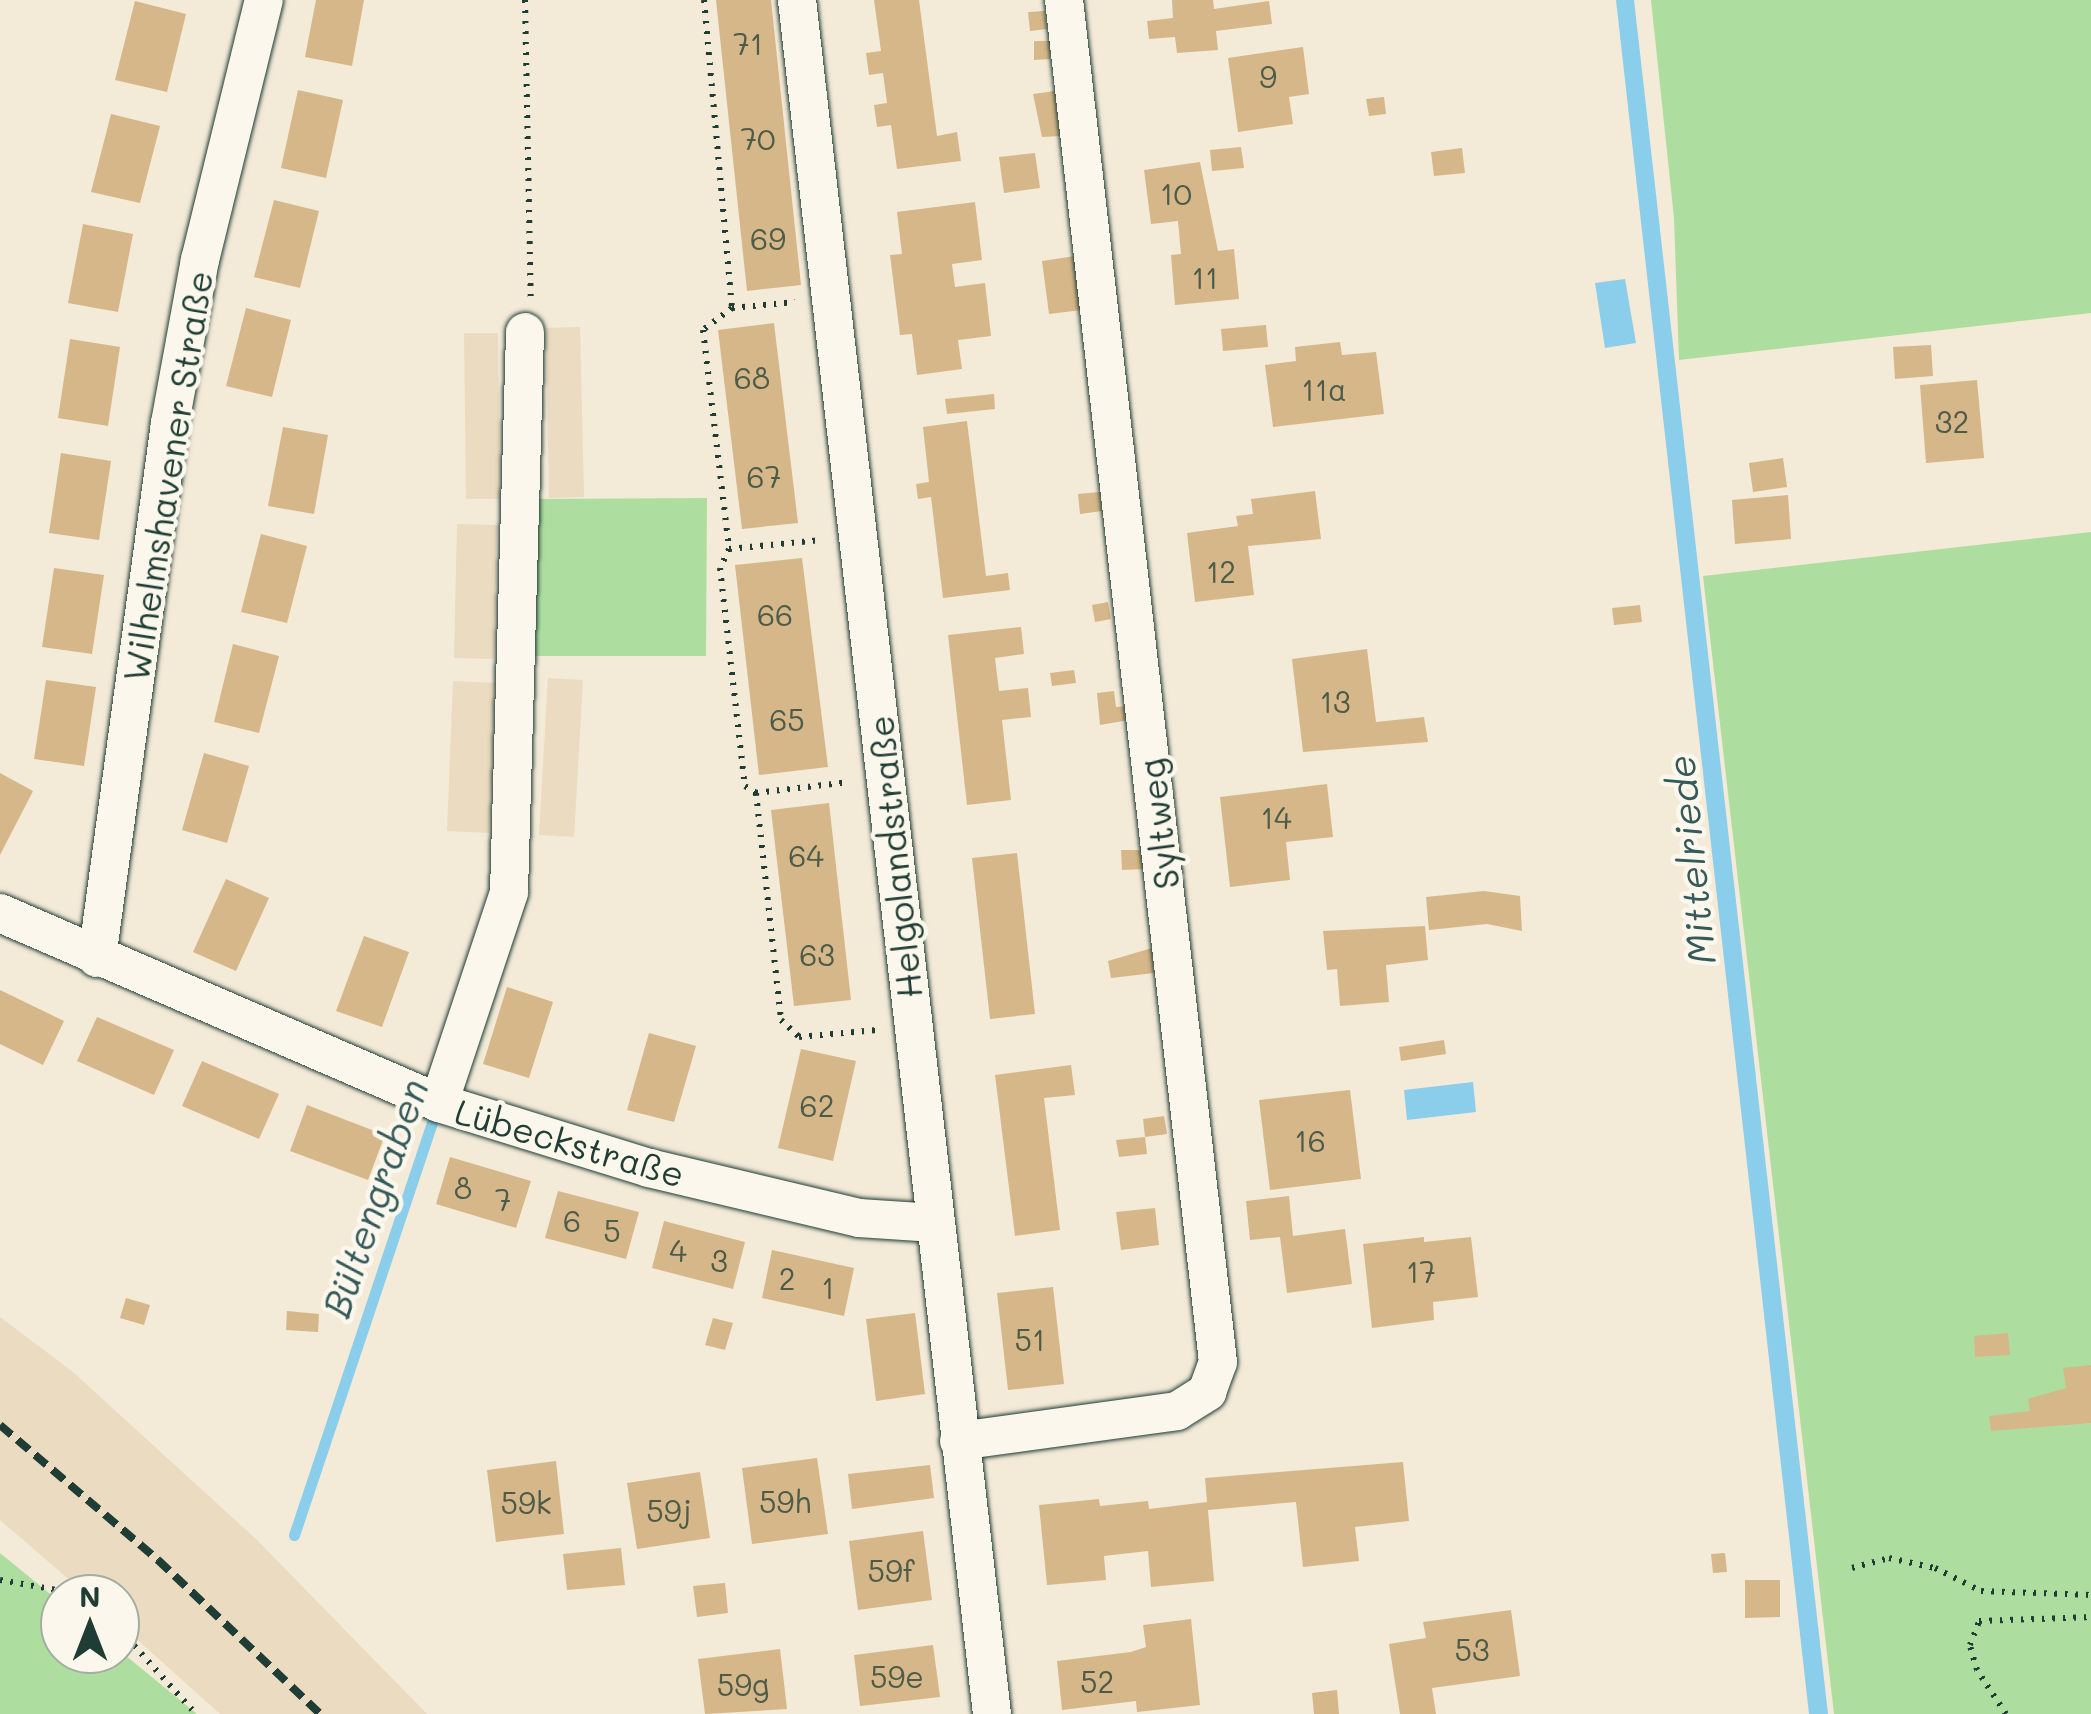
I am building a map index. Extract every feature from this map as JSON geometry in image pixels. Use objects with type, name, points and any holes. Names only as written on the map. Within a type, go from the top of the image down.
[{"type":"street","name":"Wilhelmshavener Straße","points":[[97,958],[174,404],[200,260],[264,0]]},
{"type":"street","name":"Helgolandstraße","points":[[797,0],[992,1714]]},
{"type":"street","name":"Syltweg","points":[[959,1441],[1177,1411],[1207,1392],[1218,1362],[1064,0]]},
{"type":"street","points":[[438,1104],[509,892],[525,332]]},
{"type":"street","name":"Lübeckstraße","points":[[0,913],[438,1104],[649,1168],[860,1218],[935,1224]]},
{"type":"path","points":[[525,0],[532,317],[525,332]]},
{"type":"path","points":[[704,0],[732,308]]},
{"type":"path","points":[[830,299],[732,308],[703,330],[728,550],[720,568],[745,786],[756,793],[885,778]]},
{"type":"path","points":[[728,550],[858,536]]},
{"type":"path","points":[[756,793],[781,1020],[798,1037],[913,1027]]},
{"type":"path","points":[[1852,1568],[1889,1558],[1935,1568],[1981,1592],[2091,1595]]},
{"type":"path","points":[[0,1580],[40,1587]]},
{"type":"path","points":[[2006,1714],[1977,1670],[1970,1645],[1979,1621],[2091,1617]]},
{"type":"path","points":[[140,1652],[196,1714]]},
{"type":"shaded area","points":[[580,327],[584,497],[549,498],[546,328]]},
{"type":"shaded area","points":[[464,333],[498,333],[500,499],[466,499]]},
{"type":"shaded area","points":[[457,524],[497,525],[494,659],[454,658]]},
{"type":"shaded area","points":[[548,678],[583,680],[574,837],[539,835]]},
{"type":"shaded area","points":[[453,681],[495,683],[489,833],[447,831]]},
{"type":"shaded area","points":[[0,1317],[73,1372],[257,1540],[427,1714],[220,1714],[140,1642],[140,1574],[63,1574],[0,1520]]},
{"type":"green space","points":[[1651,0],[2091,0],[2091,313],[1679,360],[1674,218]]},
{"type":"green space","points":[[707,498],[706,656],[535,656],[536,499]]},
{"type":"green space","points":[[2091,532],[2091,1714],[1834,1714],[1703,576]]},
{"type":"green space","points":[[0,1553],[40,1586],[40,1674],[140,1674],[140,1667],[197,1714],[0,1714]]},
{"type":"water","points":[[1616,0],[1634,0],[1828,1714],[1809,1714]]},
{"type":"water","points":[[1625,279],[1636,343],[1605,348],[1595,283]]},
{"type":"water","points":[[1473,1082],[1476,1112],[1407,1120],[1404,1090]]},
{"type":"building","points":[[316,0],[364,0],[352,66],[305,57]]},
{"type":"building","points":[[716,0],[771,0],[801,285],[747,291]]},
{"type":"building","points":[[874,0],[919,0],[937,136],[957,132],[961,161],[897,169],[891,125],[877,127],[874,105],[887,103],[883,73],[869,75],[866,53],[881,51]]},
{"type":"building","points":[[1172,0],[1213,0],[1214,9],[1269,1],[1272,24],[1216,31],[1218,50],[1177,53],[1175,37],[1149,39],[1147,21],[1173,18]]},
{"type":"building","points":[[135,1],[186,14],[167,92],[115,80]]},
{"type":"building","points":[[1045,11],[1047,29],[1030,31],[1028,12]]},
{"type":"building","points":[[1034,41],[1050,41],[1050,59],[1034,60]]},
{"type":"building","points":[[1303,47],[1309,94],[1289,97],[1293,124],[1238,132],[1228,58]]},
{"type":"building","points":[[298,90],[343,100],[326,178],[281,168]]},
{"type":"building","points":[[1055,91],[1060,136],[1042,137],[1033,94]]},
{"type":"building","points":[[1384,97],[1386,114],[1369,116],[1366,99]]},
{"type":"building","points":[[111,114],[160,126],[140,203],[91,192]]},
{"type":"building","points":[[1241,147],[1244,168],[1212,171],[1210,150]]},
{"type":"building","points":[[1462,148],[1465,173],[1434,176],[1431,152]]},
{"type":"building","points":[[1035,153],[1040,188],[1004,193],[999,157]]},
{"type":"building","points":[[1200,162],[1218,251],[1234,249],[1239,299],[1175,305],[1171,255],[1181,254],[1178,221],[1151,224],[1144,170]]},
{"type":"building","points":[[274,200],[319,211],[300,288],[254,277]]},
{"type":"building","points":[[975,202],[982,260],[952,264],[955,287],[985,283],[991,336],[958,340],[962,369],[917,375],[912,334],[900,335],[890,255],[902,254],[897,212]]},
{"type":"building","points":[[83,224],[133,234],[118,312],[68,303]]},
{"type":"building","points":[[1075,256],[1082,310],[1049,314],[1042,261]]},
{"type":"building","points":[[246,308],[291,320],[272,397],[226,386]]},
{"type":"building","points":[[774,323],[798,523],[742,529],[718,330]]},
{"type":"building","points":[[1266,325],[1268,347],[1223,351],[1221,329]]},
{"type":"building","points":[[70,339],[120,347],[108,426],[58,418]]},
{"type":"building","points":[[1340,342],[1342,355],[1376,352],[1384,414],[1273,427],[1265,365],[1296,361],[1295,347]]},
{"type":"building","points":[[1931,345],[1933,376],[1895,379],[1893,347]]},
{"type":"building","points":[[1977,380],[1984,458],[1926,463],[1920,385]]},
{"type":"building","points":[[994,394],[995,409],[947,414],[945,399]]},
{"type":"building","points":[[967,421],[986,576],[1008,573],[1010,590],[943,598],[931,497],[918,499],[916,484],[929,482],[923,427]]},
{"type":"building","points":[[283,427],[328,435],[314,514],[268,506]]},
{"type":"building","points":[[61,453],[111,461],[99,540],[49,533]]},
{"type":"building","points":[[1783,458],[1787,487],[1753,492],[1749,463]]},
{"type":"building","points":[[1315,491],[1321,539],[1248,546],[1254,595],[1195,602],[1187,533],[1238,526],[1236,516],[1253,514],[1251,499]]},
{"type":"building","points":[[1100,492],[1102,511],[1080,514],[1078,494]]},
{"type":"building","points":[[1788,495],[1791,539],[1735,544],[1732,500]]},
{"type":"building","points":[[261,534],[307,546],[287,623],[241,612]]},
{"type":"building","points":[[802,558],[828,767],[759,775],[735,565]]},
{"type":"building","points":[[54,568],[104,575],[92,654],[42,647]]},
{"type":"building","points":[[1108,602],[1111,619],[1095,622],[1092,605]]},
{"type":"building","points":[[1640,605],[1642,622],[1614,625],[1612,608]]},
{"type":"building","points":[[1021,627],[1024,654],[995,658],[999,691],[1028,688],[1031,717],[1002,720],[1011,800],[967,805],[948,635]]},
{"type":"building","points":[[233,644],[279,656],[259,733],[214,722]]},
{"type":"building","points":[[1367,649],[1376,722],[1424,717],[1428,742],[1303,752],[1292,659]]},
{"type":"building","points":[[1074,670],[1076,683],[1052,686],[1050,673]]},
{"type":"building","points":[[46,680],[96,687],[84,766],[34,759]]},
{"type":"building","points":[[1114,691],[1116,707],[1127,706],[1129,720],[1100,725],[1097,693]]},
{"type":"building","points":[[204,753],[249,766],[227,843],[182,830]]},
{"type":"building","points":[[0,773],[33,791],[0,855]]},
{"type":"building","points":[[1327,784],[1333,837],[1286,842],[1290,880],[1230,887],[1220,797]]},
{"type":"building","points":[[829,803],[851,1000],[794,1006],[771,810]]},
{"type":"building","points":[[1121,850],[1143,850],[1144,869],[1122,870]]},
{"type":"building","points":[[1017,853],[1035,1014],[990,1019],[972,858]]},
{"type":"building","points":[[226,879],[269,898],[236,971],[193,952]]},
{"type":"building","points":[[1484,891],[1520,896],[1522,931],[1487,924],[1429,930],[1426,897]]},
{"type":"building","points":[[1425,926],[1428,960],[1386,965],[1389,1002],[1340,1006],[1337,969],[1327,970],[1323,931]]},
{"type":"building","points":[[364,936],[409,952],[382,1027],[336,1011]]},
{"type":"building","points":[[1152,948],[1154,973],[1111,978],[1108,961]]},
{"type":"building","points":[[507,987],[553,1002],[529,1078],[483,1064]]},
{"type":"building","points":[[0,990],[64,1021],[43,1065],[0,1044]]},
{"type":"building","points":[[97,1017],[174,1050],[154,1095],[77,1061]]},
{"type":"building","points":[[649,1033],[696,1046],[674,1122],[627,1110]]},
{"type":"building","points":[[1444,1040],[1446,1054],[1401,1061],[1399,1047]]},
{"type":"building","points":[[801,1049],[856,1061],[833,1161],[778,1148]]},
{"type":"building","points":[[202,1061],[279,1094],[259,1139],[182,1106]]},
{"type":"building","points":[[1071,1065],[1075,1095],[1044,1098],[1060,1230],[1015,1236],[995,1075]]},
{"type":"building","points":[[1350,1090],[1361,1179],[1270,1190],[1259,1100]]},
{"type":"building","points":[[307,1105],[385,1135],[368,1180],[290,1151]]},
{"type":"building","points":[[1164,1116],[1167,1134],[1145,1137],[1143,1119]]},
{"type":"building","points":[[1145,1137],[1147,1154],[1119,1157],[1116,1140]]},
{"type":"building","points":[[450,1157],[531,1181],[516,1228],[436,1204]]},
{"type":"building","points":[[558,1191],[639,1212],[626,1259],[545,1238]]},
{"type":"building","points":[[1289,1196],[1293,1236],[1345,1229],[1352,1284],[1287,1293],[1280,1237],[1250,1240],[1246,1201]]},
{"type":"building","points":[[1155,1208],[1159,1245],[1121,1250],[1116,1212]]},
{"type":"building","points":[[664,1221],[745,1242],[733,1289],[652,1268]]},
{"type":"building","points":[[1424,1237],[1424,1242],[1471,1237],[1478,1297],[1433,1302],[1434,1320],[1372,1328],[1363,1244]]},
{"type":"building","points":[[772,1250],[854,1268],[844,1316],[762,1298]]},
{"type":"building","points":[[1053,1287],[1064,1384],[1008,1390],[997,1293]]},
{"type":"building","points":[[126,1298],[150,1305],[144,1325],[120,1318]]},
{"type":"building","points":[[287,1311],[319,1314],[318,1332],[286,1330]]},
{"type":"building","points":[[915,1313],[925,1394],[876,1401],[866,1319]]},
{"type":"building","points":[[713,1318],[733,1323],[725,1350],[705,1345]]},
{"type":"building","points":[[2008,1333],[2010,1355],[1975,1357],[1974,1336]]},
{"type":"building","points":[[2091,1365],[2091,1423],[1991,1431],[1989,1416],[2030,1411],[2028,1399],[2066,1388],[2063,1368]]},
{"type":"building","points":[[817,1458],[828,1534],[752,1544],[742,1468]]},
{"type":"building","points":[[556,1461],[564,1534],[496,1542],[487,1470]]},
{"type":"building","points":[[1403,1462],[1409,1521],[1355,1527],[1359,1561],[1303,1567],[1296,1502],[1208,1510],[1214,1581],[1151,1587],[1148,1551],[1104,1556],[1106,1580],[1047,1585],[1039,1505],[1099,1499],[1100,1506],[1148,1501],[1149,1509],[1207,1502],[1205,1478]]},
{"type":"building","points":[[930,1465],[934,1498],[852,1509],[848,1474]]},
{"type":"building","points":[[700,1472],[710,1538],[637,1549],[627,1483]]},
{"type":"building","points":[[923,1531],[932,1600],[858,1610],[849,1541]]},
{"type":"building","points":[[621,1548],[625,1585],[567,1590],[563,1554]]},
{"type":"building","points":[[1725,1553],[1727,1572],[1713,1573],[1711,1554]]},
{"type":"building","points":[[1745,1580],[1780,1580],[1780,1617],[1745,1618]]},
{"type":"building","points":[[725,1583],[728,1613],[697,1617],[693,1586]]},
{"type":"building","points":[[1511,1610],[1520,1676],[1432,1688],[1436,1714],[1400,1714],[1389,1644],[1426,1638],[1423,1622]]},
{"type":"building","points":[[1191,1619],[1200,1705],[1137,1712],[1136,1701],[1062,1710],[1057,1661],[1131,1652],[1146,1647],[1143,1625]]},
{"type":"building","points":[[933,1645],[940,1697],[860,1706],[854,1655]]},
{"type":"building","points":[[780,1649],[787,1709],[705,1714],[698,1659]]},
{"type":"building","points":[[1337,1690],[1339,1714],[1314,1714],[1312,1693]]},
{"type":"waterway","name":"Bültengraben","points":[[294,1535],[437,1108]]},
{"type":"railway","points":[[0,1425],[158,1560],[320,1714]]},
{"type":"water label","name":"Mittelriede","points":[[1691,860]]}]
